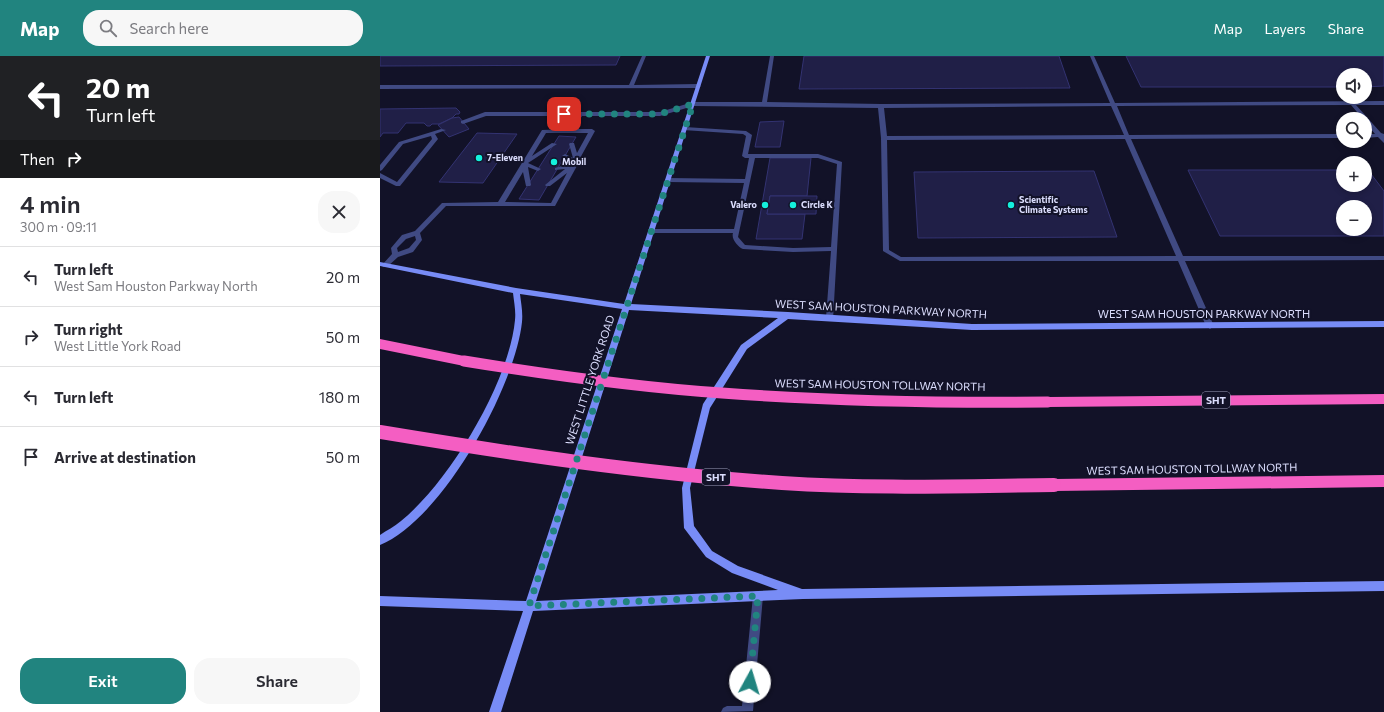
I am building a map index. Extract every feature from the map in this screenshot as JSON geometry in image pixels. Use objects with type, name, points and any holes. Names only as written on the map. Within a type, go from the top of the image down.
[{"type":"highway","name":"WEST SAM HOUSTON TOLLWAY NORTH","points":[[380,344],[464,361],[538,373],[674,389],[815,399],[928,402],[1384,399]]},
{"type":"highway","name":"WEST SAM HOUSTON TOLLWAY NORTH","points":[[380,432],[525,456],[650,471],[782,483],[904,487],[1384,481]]},
{"type":"main road","name":"WEST LITTLE YORK ROAD","points":[[495,712],[708,56]]},
{"type":"main road","name":"WEST SAM HOUSTON PARKWAY NORTH","points":[[383,265],[516,291],[627,307],[788,315],[972,327],[1384,324]]},
{"type":"main road","points":[[380,540],[407,522],[444,482],[485,420],[509,363],[518,323],[516,291]]},
{"type":"main road","points":[[788,315],[744,347],[706,407],[686,488],[689,528],[709,554],[735,570],[803,594]]},
{"type":"main road","points":[[380,601],[529,606],[803,594],[1384,586]]},
{"type":"lane","points":[[631,86],[644,56]]},
{"type":"lane","points":[[764,104],[772,56]]},
{"type":"lane","points":[[1092,56],[1210,326]]},
{"type":"lane","points":[[380,88],[698,86]]},
{"type":"lane","points":[[463,122],[485,114],[660,114],[693,104],[881,106],[1336,103]]},
{"type":"lane","points":[[1372,103],[1384,103]]},
{"type":"lane","points":[[1353,104],[1382,135],[1384,141]]},
{"type":"lane","points":[[881,106],[884,138],[886,251],[900,259],[1384,258]]},
{"type":"lane","points":[[570,131],[580,114]]},
{"type":"lane","points":[[685,129],[744,132],[749,134],[745,156],[818,156],[840,163],[833,249],[830,318]]},
{"type":"lane","points":[[380,169],[401,143],[442,130]]},
{"type":"lane","points":[[396,255],[394,248],[404,237],[417,233],[444,204],[500,205],[553,205],[592,131],[544,131],[500,205]]},
{"type":"lane","points":[[380,175],[398,185],[435,139],[432,133]]},
{"type":"lane","points":[[1372,136],[1382,135]]},
{"type":"lane","points":[[884,138],[1336,136]]},
{"type":"lane","points":[[524,163],[554,144]]},
{"type":"lane","points":[[572,144],[577,162]]},
{"type":"lane","points":[[753,155],[735,238],[744,247],[794,250],[833,249]]},
{"type":"lane","points":[[524,163],[546,156]]},
{"type":"lane","points":[[565,156],[577,162]]},
{"type":"lane","points":[[557,169],[577,162]]},
{"type":"lane","points":[[548,185],[577,162]]},
{"type":"lane","points":[[524,163],[538,169]]},
{"type":"lane","points":[[524,163],[528,185]]},
{"type":"lane","points":[[668,180],[747,181]]},
{"type":"lane","points":[[651,231],[736,231]]},
{"type":"lane","points":[[383,265],[396,255],[411,250],[419,240],[417,233]]},
{"type":"lane","points":[[727,712],[747,711],[758,596]]},
{"type":"building","points":[[380,56],[620,56],[616,65],[380,66]]},
{"type":"building","points":[[804,56],[1059,56],[1070,88],[799,89]]},
{"type":"building","points":[[1126,56],[1384,56],[1384,86],[1372,87],[1372,68],[1336,68],[1336,87],[1141,87]]},
{"type":"building","points":[[456,108],[460,112],[459,114],[456,114],[452,118],[439,124],[427,126],[424,123],[406,123],[398,133],[383,133],[380,137],[380,109]]},
{"type":"building","points":[[459,117],[469,129],[449,137],[438,125],[452,118]]},
{"type":"building","points":[[784,121],[780,147],[755,147],[760,122]]},
{"type":"building","name":"7-Eleven","points":[[477,133],[517,134],[483,183],[439,182]]},
{"type":"building","points":[[559,136],[576,137],[539,200],[519,199]]},
{"type":"building","name":"Valero","points":[[770,158],[811,158],[807,196],[770,196],[767,214],[805,214],[802,239],[756,239]]},
{"type":"building","points":[[1188,170],[1336,170],[1336,192],[1372,192],[1372,175],[1384,191],[1384,236],[1372,236],[1372,200],[1336,200],[1336,236],[1220,236]]},
{"type":"building","name":"Scientific Climate Systems","points":[[1094,171],[1117,237],[918,238],[914,172]]},
{"type":"building","name":"Circle K","points":[[770,196],[817,196],[816,214],[767,214]]},
{"type":"place","name":"7-Eleven","points":[[479,158]]},
{"type":"place","name":"Mobil","points":[[554,162]]},
{"type":"place","name":"Valero","points":[[765,205]]},
{"type":"place","name":"Circle K","points":[[793,205]]},
{"type":"place","name":"Scientific Climate Systems","points":[[1011,205]]},
{"type":"route","points":[[564,114],[660,114],[693,104],[529,606],[758,596],[750,682]]}]
